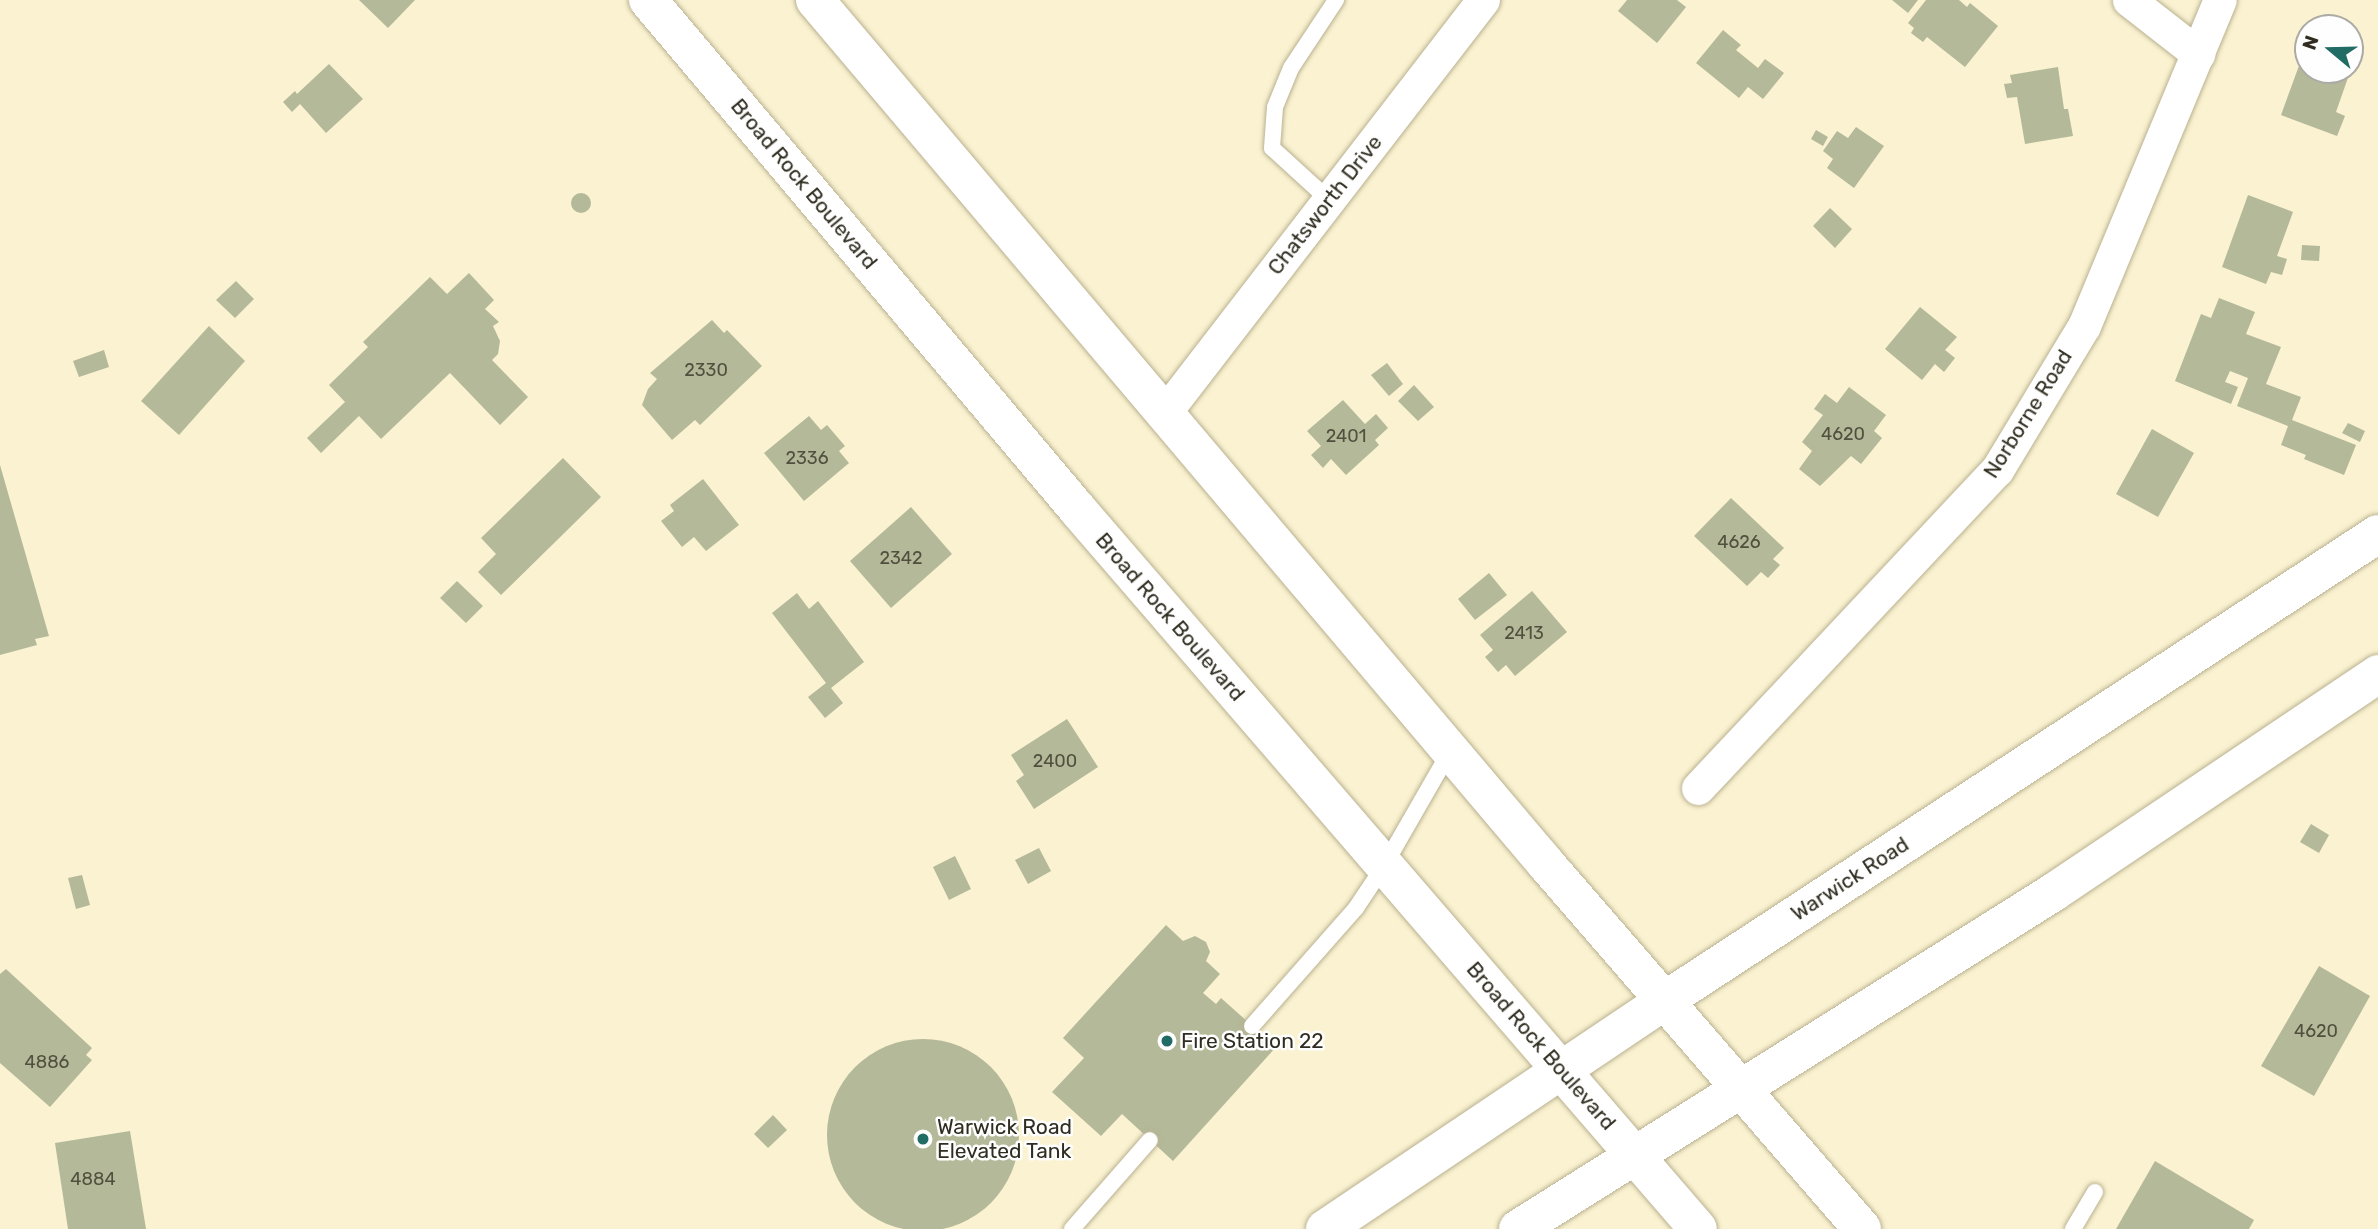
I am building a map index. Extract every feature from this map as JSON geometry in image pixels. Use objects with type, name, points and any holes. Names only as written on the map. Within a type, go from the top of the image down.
[{"type":"main road","name":"Broad Rock Boulevard","points":[[648,0],[1078,510],[1698,1229]]},
{"type":"main road","points":[[815,0],[1664,1001],[1862,1229]]},
{"type":"main road","name":"Warwick Road","points":[[1325,1229],[1563,1072],[1664,1001],[2378,534]]},
{"type":"main road","points":[[1518,1229],[1742,1091],[2054,892],[2378,674]]},
{"type":"street","name":"Chatsworth Drive","points":[[1166,411],[1483,0]]},
{"type":"street","points":[[2129,0],[2198,54]]},
{"type":"street","name":"Norborne Road","points":[[1698,788],[1997,470],[2084,326],[2220,0]]},
{"type":"lane","points":[[1329,200],[1272,148],[1275,107],[1291,68],[1336,0]]},
{"type":"lane","points":[[1252,1026],[1356,908],[1384,866],[1451,750]]},
{"type":"lane","points":[[1072,1229],[1150,1140]]},
{"type":"lane","points":[[2073,1229],[2095,1192]]},
{"type":"building","points":[[359,0],[415,0],[388,28]]},
{"type":"building","points":[[1627,0],[1677,0],[1686,7],[1657,43],[1618,11]]},
{"type":"building","points":[[1892,0],[1918,0],[1908,13]]},
{"type":"building","points":[[1926,0],[1959,0],[1967,7],[1970,3],[1998,26],[1965,67],[1927,37],[1923,42],[1911,33],[1914,28],[1908,23]]},
{"type":"building","points":[[1723,30],[1741,45],[1736,50],[1758,68],[1765,59],[1784,73],[1763,99],[1748,87],[1739,98],[1696,63]]},
{"type":"building","points":[[329,64],[363,99],[326,133],[300,104],[292,112],[283,102],[295,91],[297,94]]},
{"type":"building","points":[[2058,67],[2064,109],[2068,109],[2073,136],[2025,144],[2017,97],[2007,98],[2004,84],[2012,83],[2010,75]]},
{"type":"building","points":[[2294,79],[2294,84],[2346,84],[2336,112],[2345,116],[2337,136],[2281,115]]},
{"type":"building","points":[[1856,127],[1884,146],[1854,188],[1827,168],[1833,159],[1823,151],[1837,131],[1848,138]]},
{"type":"building","points":[[1816,130],[1828,137],[1823,146],[1811,139]]},
{"type":"building","points":[[577,193],[585,193],[591,203],[585,213],[577,213],[571,207],[571,199]]},
{"type":"building","points":[[2248,195],[2293,212],[2277,256],[2287,259],[2282,275],[2271,272],[2266,284],[2222,267]]},
{"type":"building","points":[[1830,208],[1852,229],[1835,248],[1813,226]]},
{"type":"building","points":[[2302,245],[2320,246],[2319,261],[2301,260]]},
{"type":"building","points":[[469,273],[494,300],[485,309],[499,322],[493,326],[500,341],[498,354],[492,360],[528,397],[500,425],[450,373],[381,439],[359,416],[321,453],[307,438],[345,402],[329,385],[368,347],[363,342],[430,277],[447,294]]},
{"type":"building","points":[[236,281],[254,299],[235,318],[216,300]]},
{"type":"building","points":[[2219,298],[2255,312],[2246,334],[2281,347],[2266,384],[2301,397],[2292,420],[2356,445],[2344,475],[2304,459],[2306,455],[2281,445],[2288,426],[2237,406],[2248,378],[2230,371],[2225,382],[2238,387],[2231,404],[2175,381],[2201,314],[2211,318]]},
{"type":"building","points":[[1920,307],[1957,337],[1945,350],[1955,358],[1944,372],[1935,364],[1922,380],[1885,349]]},
{"type":"building","points":[[712,320],[724,333],[727,330],[762,366],[700,425],[695,420],[672,440],[642,405],[648,389],[657,379],[650,373]]},
{"type":"building","points":[[209,326],[245,361],[179,435],[141,401]]},
{"type":"building","points":[[104,350],[109,367],[79,377],[73,361]]},
{"type":"building","points":[[1387,363],[1403,384],[1389,396],[1371,375]]},
{"type":"building","points":[[1414,385],[1434,407],[1418,421],[1398,401]]},
{"type":"building","points":[[1849,387],[1886,415],[1874,431],[1882,438],[1861,464],[1851,456],[1820,486],[1799,469],[1812,451],[1802,442],[1823,415],[1814,409],[1825,394],[1837,403]]},
{"type":"building","points":[[1343,400],[1365,424],[1376,414],[1388,428],[1375,440],[1379,445],[1346,475],[1331,459],[1323,468],[1311,455],[1321,446],[1307,431]]},
{"type":"building","points":[[809,416],[821,430],[827,425],[845,446],[839,451],[849,463],[804,501],[764,453]]},
{"type":"building","points":[[2348,423],[2365,431],[2360,442],[2342,433]]},
{"type":"building","points":[[2152,429],[2194,453],[2158,517],[2116,494]]},
{"type":"building","points":[[563,458],[601,497],[501,595],[478,572],[496,554],[481,538]]},
{"type":"building","points":[[0,465],[49,636],[35,639],[37,645],[0,655]]},
{"type":"building","points":[[703,479],[739,525],[706,551],[694,537],[682,547],[661,521],[674,511],[670,505]]},
{"type":"building","points":[[1731,498],[1784,548],[1773,559],[1780,565],[1768,578],[1761,572],[1747,586],[1694,536]]},
{"type":"building","points":[[911,507],[952,554],[891,608],[850,561]]},
{"type":"building","points":[[1489,573],[1507,595],[1475,620],[1458,599]]},
{"type":"building","points":[[457,581],[483,606],[466,623],[440,598]]},
{"type":"building","points":[[1532,591],[1567,632],[1515,676],[1506,665],[1498,672],[1485,657],[1493,650],[1480,635]]},
{"type":"building","points":[[797,593],[809,609],[818,601],[864,662],[831,688],[843,703],[825,718],[808,697],[826,683],[772,613]]},
{"type":"building","points":[[1067,719],[1098,767],[1034,809],[1016,781],[1024,775],[1011,755]]},
{"type":"building","points":[[2311,824],[2329,835],[2319,853],[2300,842]]},
{"type":"building","points":[[1039,848],[1051,871],[1028,884],[1015,860]]},
{"type":"building","points":[[955,856],[971,889],[949,900],[933,867]]},
{"type":"building","points":[[82,875],[90,905],[76,909],[68,878]]},
{"type":"building","name":"Fire Station 22","points":[[1166,925],[1183,941],[1195,936],[1206,942],[1210,952],[1206,961],[1220,974],[1203,993],[1216,1004],[1221,998],[1276,1047],[1173,1161],[1122,1114],[1101,1136],[1052,1092],[1084,1058],[1063,1038]]},
{"type":"building","points":[[2319,966],[2370,996],[2314,1096],[2261,1066]]},
{"type":"building","points":[[6,969],[92,1048],[86,1055],[92,1060],[50,1107],[0,1063],[0,974]]},
{"type":"building","name":"Warwick Road Elevated Tank","points":[[923,1039],[960,1046],[991,1067],[1012,1098],[1019,1135],[1012,1172],[991,1203],[960,1224],[923,1231],[886,1224],[855,1203],[834,1172],[827,1135],[834,1098],[855,1067],[886,1046]]},
{"type":"building","points":[[773,1115],[787,1130],[768,1148],[754,1134]]},
{"type":"building","points":[[130,1131],[146,1229],[68,1229],[55,1143]]},
{"type":"building","points":[[2155,1161],[2254,1220],[2249,1229],[2116,1229]]},
{"type":"place","name":"Fire Station 22","points":[[1167,1041]]},
{"type":"place","name":"Warwick Road Elevated Tank","points":[[923,1139]]}]
